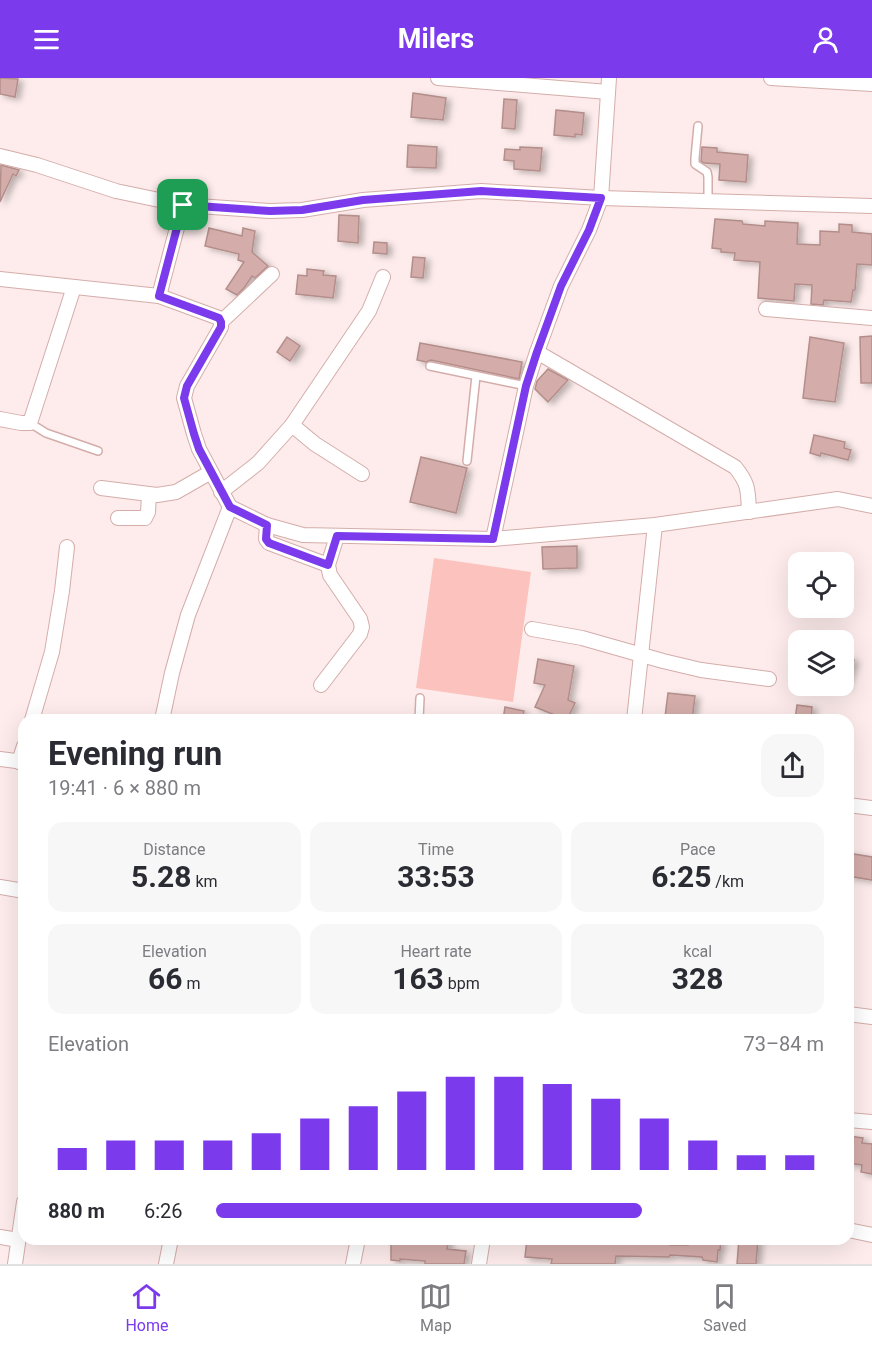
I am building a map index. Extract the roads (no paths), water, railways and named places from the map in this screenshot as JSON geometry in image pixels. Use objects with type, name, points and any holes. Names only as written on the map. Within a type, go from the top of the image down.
[{"type":"street","points":[[438,78],[609,85],[601,198],[589,230],[561,286],[526,386],[493,539]]},
{"type":"street","points":[[771,78],[872,84]]},
{"type":"street","points":[[0,156],[37,165],[116,191],[183,205],[270,211],[302,210],[363,200],[481,191],[601,198],[872,206]]},
{"type":"street","points":[[159,296],[183,205]]},
{"type":"street","points":[[272,274],[221,322],[221,327],[187,386],[184,398],[199,449],[230,507],[267,525],[303,535],[493,539],[656,525],[838,499],[872,506]]},
{"type":"street","points":[[221,492],[258,463],[292,425],[369,311],[383,277]]},
{"type":"street","points":[[0,279],[159,296],[219,318],[221,322]]},
{"type":"street","points":[[0,419],[30,423],[74,286]]},
{"type":"street","points":[[766,309],[872,318]]},
{"type":"street","points":[[537,352],[735,467],[747,485],[749,512]]},
{"type":"street","points":[[292,425],[322,449],[362,474]]},
{"type":"street","points":[[101,488],[149,495],[176,492],[211,472]]},
{"type":"street","points":[[118,518],[145,518],[148,512],[149,495]]},
{"type":"street","points":[[163,714],[188,615],[230,507]]},
{"type":"street","points":[[267,525],[266,539],[269,543],[328,565]]},
{"type":"street","points":[[635,714],[656,525]]},
{"type":"street","points":[[321,685],[360,634],[362,627],[360,619],[330,574],[328,565],[337,536]]},
{"type":"street","points":[[34,714],[52,652],[67,546]]},
{"type":"street","points":[[532,629],[582,638],[701,670],[769,679]]},
{"type":"street","points":[[0,759],[18,761]]},
{"type":"street","points":[[854,806],[872,808]]},
{"type":"street","points":[[0,887],[18,890]]},
{"type":"street","points":[[854,1015],[872,1017]]},
{"type":"street","points":[[854,1120],[872,1122]]},
{"type":"street","points":[[854,1231],[872,1235]]},
{"type":"street","points":[[0,1237],[18,1240],[15,1264]]},
{"type":"street","points":[[166,1264],[170,1245]]},
{"type":"street","points":[[353,1264],[357,1245]]},
{"type":"street","points":[[479,1264],[482,1245]]},
{"type":"lane","points":[[698,126],[694,158],[695,164],[707,171],[708,201]]},
{"type":"lane","points":[[430,366],[526,386]]},
{"type":"lane","points":[[467,461],[476,376]]},
{"type":"lane","points":[[30,423],[46,433],[98,452]]},
{"type":"lane","points":[[419,714],[420,698]]}]
